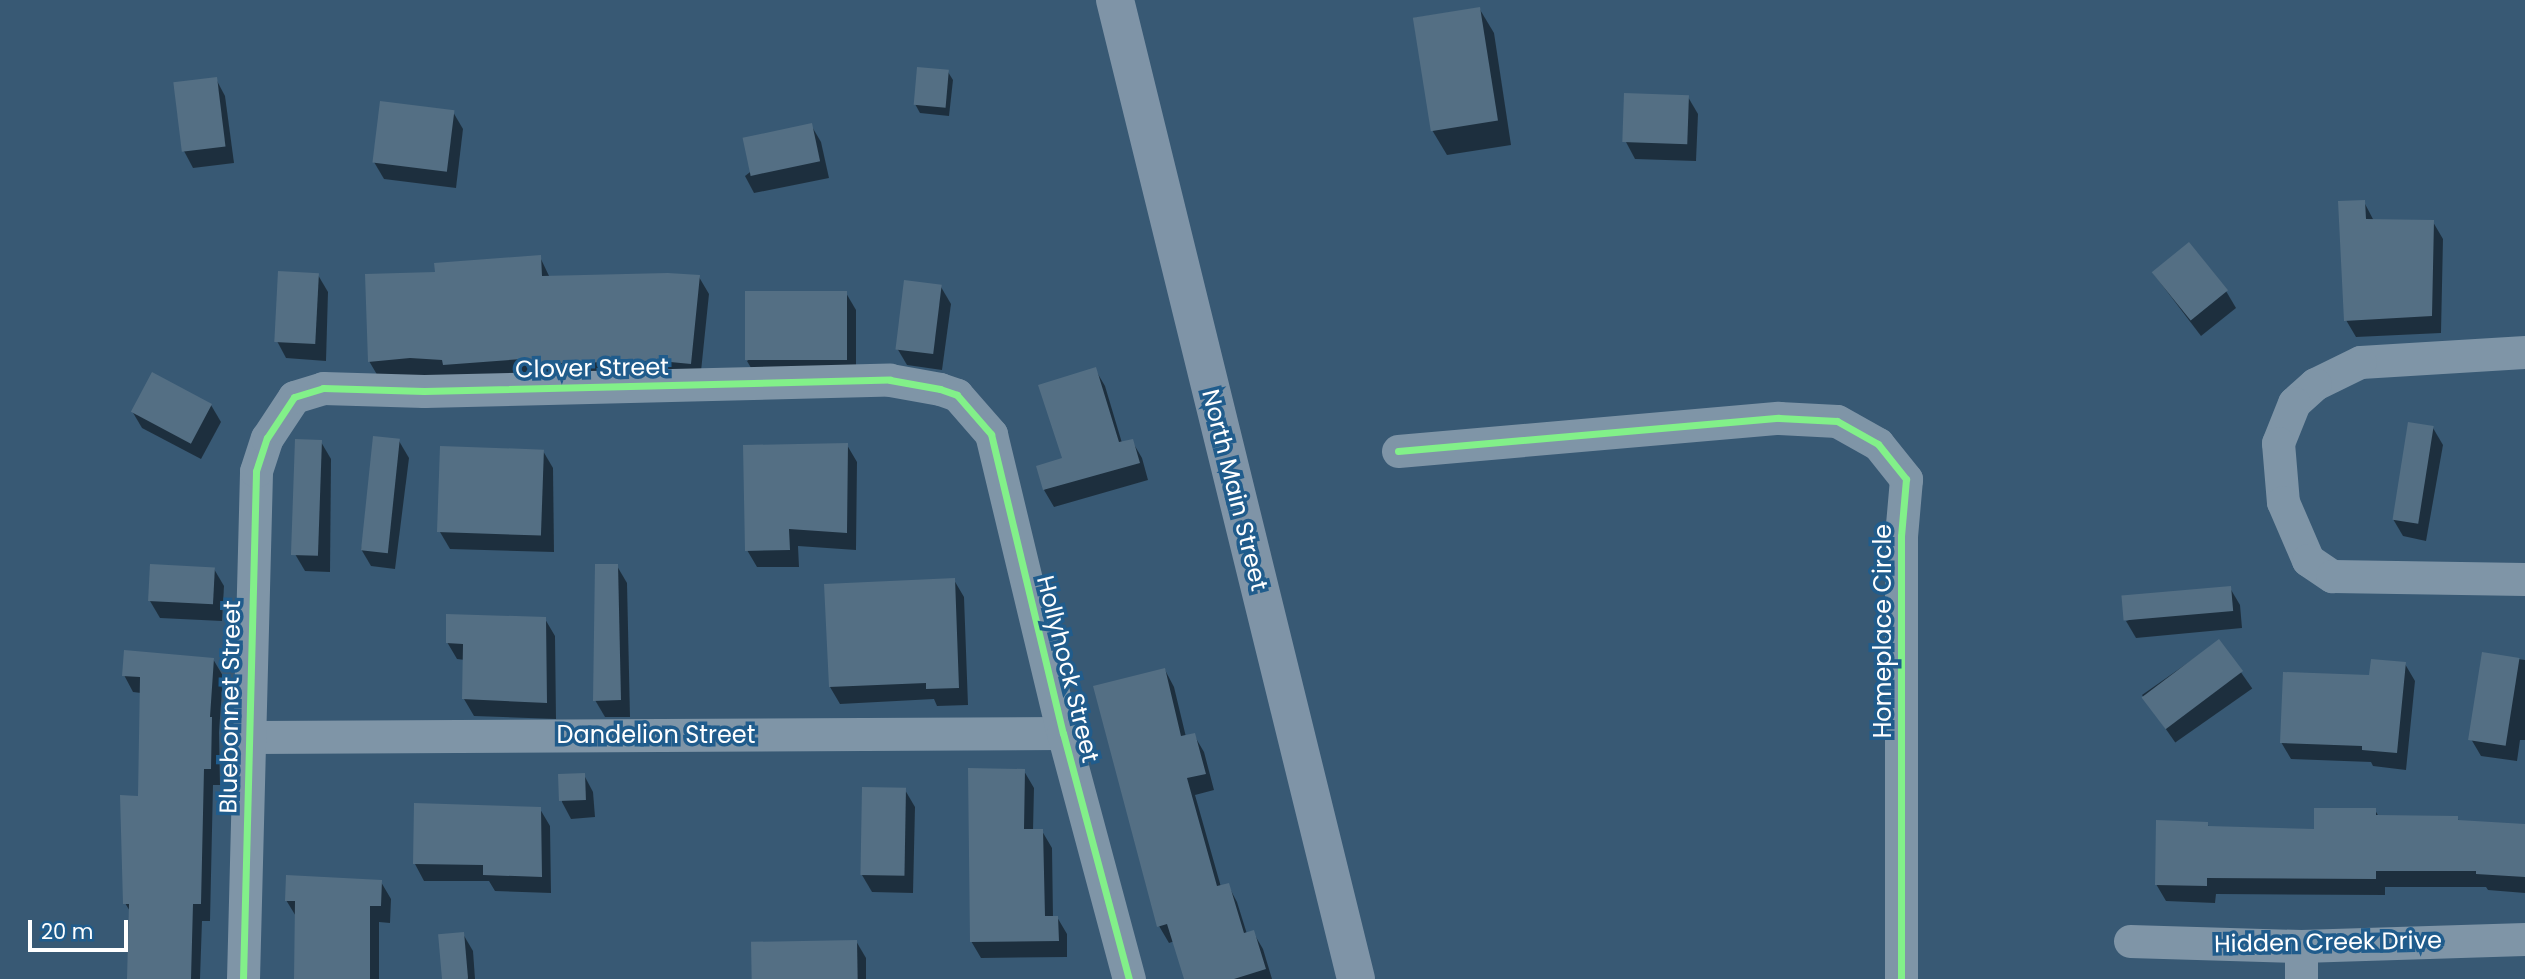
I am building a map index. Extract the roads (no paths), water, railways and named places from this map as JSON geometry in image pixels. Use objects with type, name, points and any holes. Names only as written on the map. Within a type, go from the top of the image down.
[{"type":"main road","name":"North Main Street","points":[[1115,0],[1356,979]]},
{"type":"street","points":[[2525,352],[2360,362],[2315,384],[2294,403],[2278,443],[2283,502],[2308,560],[2332,576],[2525,579]]},
{"type":"street","name":"Clover Street","points":[[267,438],[294,397],[323,388],[424,391],[890,380],[940,389]]},
{"type":"street","name":"Hollyhock Street","points":[[940,389],[957,396],[991,434],[1063,733],[1129,979]]},
{"type":"street","name":"Homeplace Circle","points":[[1398,452],[1779,418],[1837,421],[1878,444],[1906,479],[1901,536],[1901,979]]},
{"type":"street","name":"Bluebonnet Street","points":[[243,979],[256,471],[267,438]]},
{"type":"street","name":"Dandelion Street","points":[[248,737],[1063,733]]},
{"type":"street","name":"Hidden Creek Drive","points":[[2130,941],[2301,946],[2525,939]]},
{"type":"street","points":[[2301,946],[2301,979]]}]
